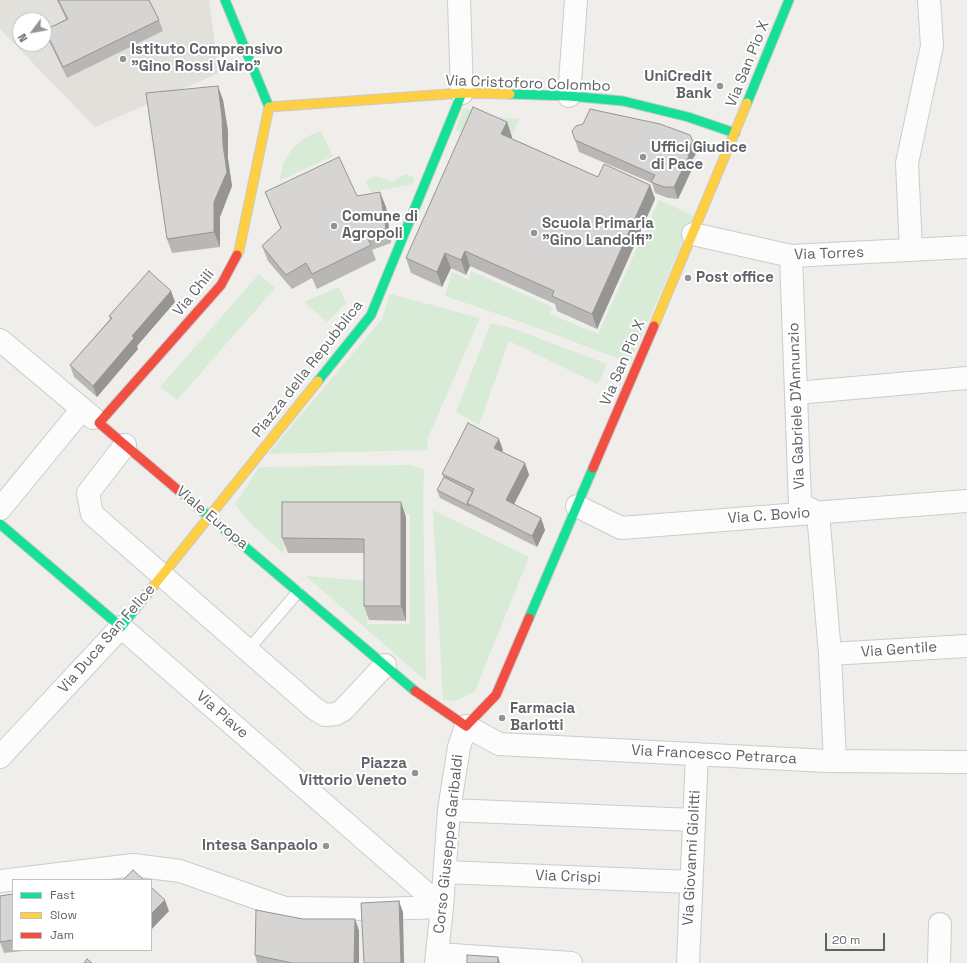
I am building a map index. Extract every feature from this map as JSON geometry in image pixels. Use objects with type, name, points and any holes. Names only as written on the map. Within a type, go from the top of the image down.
[{"type":"main road","points":[[225,0],[269,107]]},
{"type":"main road","name":"Via San Pio X","points":[[466,726],[496,696],[693,234],[789,0]]},
{"type":"main road","name":"Via Cristoforo Colombo","points":[[269,107],[462,93],[569,96],[623,101],[688,117],[735,133]]},
{"type":"main road","name":"Piazza della Repubblica","points":[[209,516],[371,316],[462,93]]},
{"type":"main road","name":"Via Chili","points":[[99,423],[221,285],[240,252],[269,107]]},
{"type":"main road","name":"Viale Europa","points":[[99,423],[414,691],[466,726]]},
{"type":"main road","name":"Via Duca San Felice","points":[[121,627],[209,516]]},
{"type":"main road","name":"Via Piave","points":[[0,524],[121,627]]},
{"type":"street","points":[[459,0],[462,93]]},
{"type":"street","points":[[569,96],[576,0]]},
{"type":"street","points":[[911,250],[907,163],[932,46],[929,0]]},
{"type":"street","name":"Via Torres","points":[[693,234],[792,256],[967,247]]},
{"type":"street","name":"Via Gabriele D'Annunzio","points":[[792,256],[800,504],[818,513]]},
{"type":"street","name":"Viale Europa","points":[[0,340],[99,423]]},
{"type":"street","points":[[796,393],[967,378]]},
{"type":"street","points":[[0,509],[82,409]]},
{"type":"street","points":[[125,445],[88,493],[92,514],[315,709],[325,715],[336,714],[343,710],[385,665]]},
{"type":"street","name":"Via C. Bovio","points":[[577,506],[621,528],[967,501]]},
{"type":"street","points":[[818,513],[830,654],[835,761]]},
{"type":"street","name":"Via Duca San Felice","points":[[0,757],[121,627]]},
{"type":"street","name":"Via Piave","points":[[121,627],[442,907]]},
{"type":"street","name":"Via Gentile","points":[[830,654],[967,646]]},
{"type":"street","name":"Via Francesco Petrarca","points":[[466,726],[500,744],[835,761],[967,762]]},
{"type":"street","name":"Corso Giuseppe Garibaldi","points":[[436,958],[442,907],[449,810],[459,747],[466,726]]},
{"type":"street","name":"Via Giovanni Giolitti","points":[[688,963],[697,754]]},
{"type":"street","points":[[449,810],[694,820]]},
{"type":"street","points":[[17,879],[133,865],[180,871],[285,908],[380,909],[442,907]]},
{"type":"street","name":"Via Crispi","points":[[445,872],[691,882]]},
{"type":"street","points":[[0,881],[12,880]]},
{"type":"street","points":[[939,963],[940,924]]},
{"type":"street","points":[[436,958],[571,963]]},
{"type":"lane","points":[[248,650],[298,592]]},
{"type":"shaded area","name":"Istituto Comprensivo \"Gino Rossi Vairo\"","points":[[0,0],[209,0],[219,73],[95,127],[22,52],[52,52],[52,12],[12,12],[12,41],[0,29]]},
{"type":"green space","points":[[463,109],[483,110],[483,116],[519,119],[513,134],[478,120],[470,137],[456,130]]},
{"type":"green space","points":[[321,131],[333,156],[279,181],[284,161],[293,148],[306,137]]},
{"type":"green space","points":[[405,174],[415,178],[413,184],[371,192],[365,181],[376,176],[392,182]]},
{"type":"green space","points":[[659,200],[694,216],[630,363],[527,324],[445,296],[452,272],[469,280],[471,271],[552,307],[550,314],[598,334]]},
{"type":"green space","points":[[259,274],[275,288],[177,400],[160,387]]},
{"type":"green space","points":[[339,287],[346,303],[327,322],[304,302]]},
{"type":"green space","points":[[390,294],[480,318],[427,440],[428,450],[268,454],[382,319]]},
{"type":"green space","points":[[491,323],[514,329],[607,364],[598,384],[509,341],[479,425],[456,412]]},
{"type":"green space","points":[[408,465],[424,469],[423,496],[426,681],[306,576],[367,581],[367,624],[410,624],[410,514],[285,510],[284,554],[251,524],[235,504],[259,467]]},
{"type":"green space","points":[[433,510],[529,557],[475,691],[456,701],[443,700]]},
{"type":"building","points":[[58,0],[149,0],[159,20],[63,67],[52,44],[52,27],[68,19]]},
{"type":"building","points":[[218,86],[227,172],[214,202],[214,232],[167,239],[146,93]]},
{"type":"building","name":"Scuola Primaria \"Gino Landolfi\"","points":[[473,107],[507,122],[501,134],[598,177],[604,164],[650,185],[592,314],[552,296],[554,291],[465,251],[461,260],[445,253],[437,272],[406,258]]},
{"type":"building","name":"Uffici Giudice di Pace","points":[[590,109],[660,124],[690,135],[693,141],[686,152],[689,156],[674,187],[664,187],[651,182],[655,175],[575,140],[572,131],[576,126],[583,124]]},
{"type":"building","name":"Comune di Agropoli","points":[[339,157],[357,196],[380,192],[386,228],[366,235],[371,245],[312,274],[306,263],[286,275],[262,246],[281,228],[265,192]]},
{"type":"building","points":[[149,271],[171,291],[132,336],[134,338],[93,386],[70,365],[112,318],[109,316]]},
{"type":"building","points":[[468,423],[499,439],[494,448],[525,463],[506,500],[541,518],[532,536],[467,503],[474,489],[442,474]]},
{"type":"building","points":[[444,477],[473,492],[467,503],[469,506],[437,490]]},
{"type":"building","points":[[282,502],[401,502],[401,606],[364,606],[364,539],[282,538]]},
{"type":"building","points":[[133,870],[143,879],[124,879]]},
{"type":"building","points":[[152,888],[165,900],[152,913]]},
{"type":"building","points":[[12,894],[12,940],[0,942],[0,896]]},
{"type":"building","points":[[399,901],[401,963],[364,963],[361,903]]},
{"type":"building","points":[[256,910],[303,919],[355,919],[354,963],[292,963],[255,955]]},
{"type":"building","points":[[467,955],[498,957],[498,963],[467,963]]},
{"type":"building","points":[[87,959],[92,963],[84,963]]},
{"type":"traffic: fast","points":[[225,0],[269,107]]},
{"type":"traffic: fast","points":[[747,103],[789,0]]},
{"type":"traffic: fast","points":[[318,381],[371,315],[462,93]]},
{"type":"traffic: fast","points":[[510,94],[569,96],[623,101],[688,117],[735,133]]},
{"type":"traffic: fast","points":[[529,618],[593,468]]},
{"type":"traffic: fast","points":[[192,502],[415,691]]},
{"type":"traffic: fast","points":[[0,524],[121,627],[147,594]]},
{"type":"traffic: slow","points":[[269,107],[462,93],[510,94]]},
{"type":"traffic: slow","points":[[654,326],[747,103]]},
{"type":"traffic: slow","points":[[237,255],[269,107]]},
{"type":"traffic: slow","points":[[147,594],[318,381]]},
{"type":"traffic: jam","points":[[192,502],[99,423],[221,285],[237,255]]},
{"type":"traffic: jam","points":[[593,468],[654,326]]},
{"type":"traffic: jam","points":[[415,691],[466,726],[496,695],[529,618]]},
{"type":"place","name":"Istituto Comprensivo \"Gino Rossi Vairo\"","points":[[123,59]]},
{"type":"place","name":"UniCredit Bank","points":[[720,86]]},
{"type":"place","name":"Uffici Giudice di Pace","points":[[643,157]]},
{"type":"place","name":"Comune di Agropoli","points":[[334,226]]},
{"type":"place","name":"Scuola Primaria \"Gino Landolfi\"","points":[[534,233]]},
{"type":"place","name":"Post office","points":[[688,278]]},
{"type":"place","name":"Farmacia Barlotti","points":[[502,718]]},
{"type":"place","name":"Piazza Vittorio Veneto","points":[[415,773]]},
{"type":"place","name":"Intesa Sanpaolo","points":[[326,846]]}]
